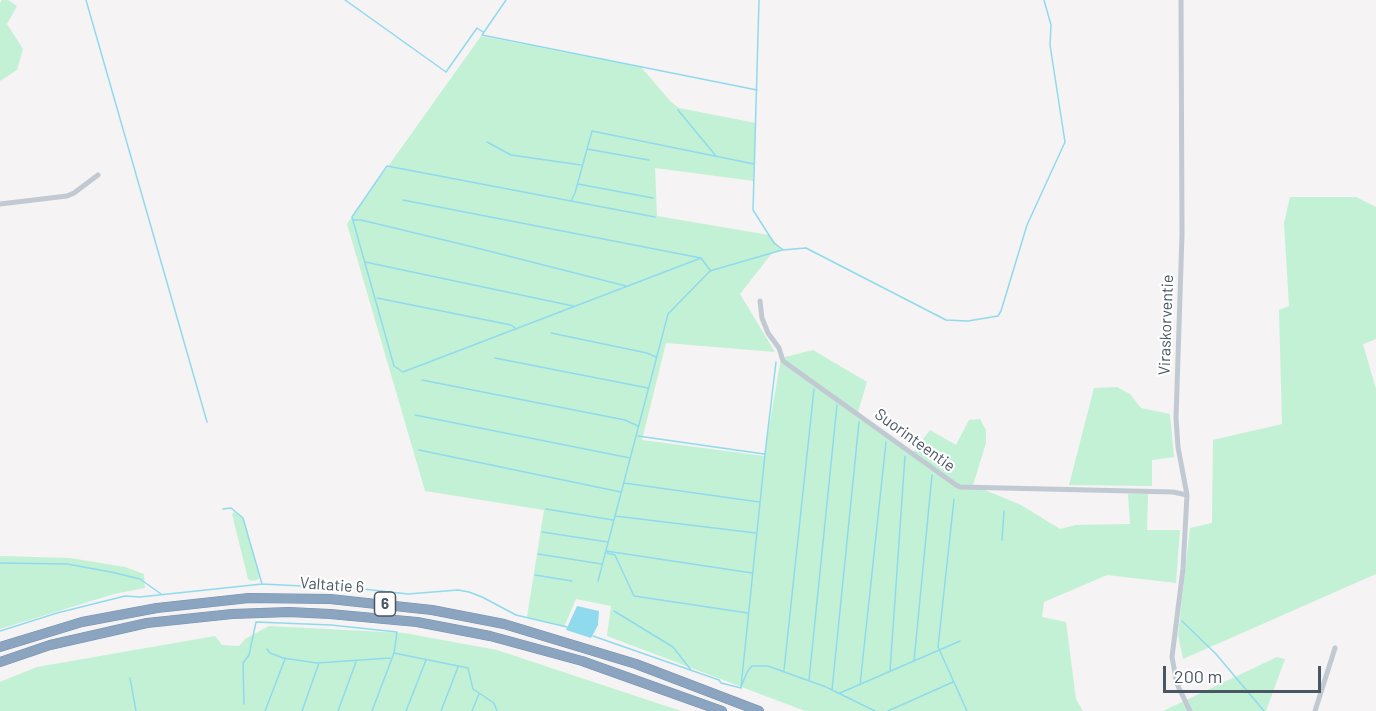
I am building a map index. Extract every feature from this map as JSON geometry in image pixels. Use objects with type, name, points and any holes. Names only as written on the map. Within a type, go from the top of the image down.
[{"type":"highway","name":"Valtatie 6","points":[[0,647],[82,622],[157,608],[249,598],[330,599],[432,610],[504,624],[636,664],[759,711]]},
{"type":"highway","name":"Valtatie 6","points":[[0,662],[50,645],[147,623],[232,614],[289,612],[330,614],[417,622],[490,636],[582,661],[722,711]]},
{"type":"street","name":"Viraskorventie","points":[[1181,0],[1182,235],[1176,418],[1178,447],[1187,495],[1183,569],[1173,665],[1177,684],[1190,711]]},
{"type":"street","points":[[0,204],[67,196],[98,175]]},
{"type":"street","name":"Suorinteentie","points":[[760,301],[762,318],[786,364],[960,487],[1173,492],[1187,495]]},
{"type":"street","points":[[1315,711],[1335,648]]},
{"type":"green space","points":[[2,0],[8,0],[17,6],[7,24],[23,49],[17,70],[0,81],[0,3]]},
{"type":"green space","points":[[481,36],[641,67],[679,108],[756,123],[754,181],[655,168],[657,216],[769,235],[782,250],[772,253],[740,294],[775,352],[666,343],[642,440],[764,456],[781,358],[813,350],[867,382],[857,415],[912,454],[930,430],[956,445],[969,420],[980,419],[986,430],[986,443],[973,485],[1021,505],[1060,529],[1076,525],[1130,524],[1128,494],[1148,494],[1147,530],[1180,530],[1176,583],[1107,575],[1044,602],[1042,617],[1066,622],[1076,699],[1083,711],[805,711],[607,636],[611,606],[576,599],[564,627],[527,617],[544,510],[425,491],[347,224]]},
{"type":"green space","points":[[1290,197],[1356,197],[1376,207],[1376,339],[1363,344],[1376,389],[1376,574],[1183,659],[1178,635],[1190,528],[1212,523],[1213,440],[1282,424],[1279,310],[1289,306],[1284,223]]},
{"type":"green space","points":[[1117,387],[1130,394],[1141,408],[1170,414],[1174,457],[1152,460],[1152,486],[1069,485],[1094,388]]},
{"type":"green space","points":[[234,512],[243,518],[260,577],[257,580],[248,579],[232,514]]},
{"type":"green space","points":[[0,556],[70,558],[125,567],[144,574],[145,588],[114,594],[0,629]]},
{"type":"green space","points":[[269,626],[404,633],[497,650],[681,711],[0,711],[0,682],[37,667],[215,636],[222,645],[239,646],[245,639]]},
{"type":"green space","points":[[1277,657],[1285,659],[1266,711],[1163,711]]},
{"type":"water","points":[[577,606],[599,611],[598,625],[591,638],[566,630]]},
{"type":"waterway","points":[[86,0],[207,422]]},
{"type":"waterway","points":[[345,0],[446,72],[477,28],[483,32]]},
{"type":"waterway","points":[[506,0],[482,35],[757,90]]},
{"type":"waterway","points":[[759,0],[753,210],[774,243],[782,249]]},
{"type":"waterway","points":[[598,581],[668,314],[710,271],[782,250],[806,248],[946,320],[968,321],[998,316],[1027,225],[1065,142],[1050,45],[1051,25],[1044,0]]},
{"type":"waterway","points":[[678,110],[716,156]]},
{"type":"waterway","points":[[571,201],[592,131],[754,164]]},
{"type":"waterway","points":[[487,142],[511,155],[581,165]]},
{"type":"waterway","points":[[587,149],[649,160]]},
{"type":"waterway","points":[[655,217],[387,166],[352,217],[394,366],[403,372],[701,258]]},
{"type":"waterway","points":[[578,184],[653,198]]},
{"type":"waterway","points":[[403,200],[701,258],[710,270]]},
{"type":"waterway","points":[[353,220],[469,246],[626,286]]},
{"type":"waterway","points":[[365,262],[573,306]]},
{"type":"waterway","points":[[377,298],[511,325],[515,328]]},
{"type":"waterway","points":[[551,333],[647,353],[656,357]]},
{"type":"waterway","points":[[495,358],[648,388]]},
{"type":"waterway","points":[[741,687],[776,362]]},
{"type":"waterway","points":[[422,380],[625,420],[638,426]]},
{"type":"waterway","points":[[784,670],[814,389]]},
{"type":"waterway","points":[[809,680],[837,405]]},
{"type":"waterway","points":[[415,415],[630,458]]},
{"type":"waterway","points":[[832,690],[859,422]]},
{"type":"waterway","points":[[638,436],[764,454]]},
{"type":"waterway","points":[[860,685],[886,442]]},
{"type":"waterway","points":[[419,450],[621,492]]},
{"type":"waterway","points":[[890,671],[905,456]]},
{"type":"waterway","points":[[914,661],[932,475]]},
{"type":"waterway","points":[[624,483],[759,502]]},
{"type":"waterway","points":[[954,499],[938,647],[967,711]]},
{"type":"waterway","points":[[223,509],[231,508],[243,518],[262,584]]},
{"type":"waterway","points":[[546,509],[613,520]]},
{"type":"waterway","points":[[1002,540],[1004,511]]},
{"type":"waterway","points":[[615,516],[756,533]]},
{"type":"waterway","points":[[542,532],[608,542]]},
{"type":"waterway","points":[[606,551],[752,573]]},
{"type":"waterway","points":[[607,553],[615,555],[634,596],[748,613]]},
{"type":"waterway","points":[[538,554],[602,564]]},
{"type":"waterway","points":[[0,563],[67,564],[111,572],[140,579],[161,594]]},
{"type":"waterway","points":[[535,575],[572,581]]},
{"type":"waterway","points":[[0,631],[57,613],[125,596],[140,597],[262,584],[363,589],[408,594],[458,590],[482,597],[516,615],[567,627]]},
{"type":"waterway","points":[[614,611],[673,647],[691,670]]},
{"type":"waterway","points":[[1182,621],[1216,654],[1264,711]]},
{"type":"waterway","points":[[244,704],[243,663],[249,655],[256,622],[331,625],[397,632],[394,653],[372,711]]},
{"type":"waterway","points":[[593,636],[719,680],[721,683],[741,688]]},
{"type":"waterway","points":[[840,693],[960,641]]},
{"type":"waterway","points":[[267,649],[270,653],[283,658],[317,663],[390,658]]},
{"type":"waterway","points":[[394,653],[468,668],[473,689],[494,703],[497,711]]},
{"type":"waterway","points":[[265,711],[285,659]]},
{"type":"waterway","points":[[406,711],[426,660]]},
{"type":"waterway","points":[[338,711],[356,662]]},
{"type":"waterway","points":[[302,711],[319,663]]},
{"type":"waterway","points":[[741,687],[752,666],[768,666],[826,687],[875,711]]},
{"type":"waterway","points":[[441,711],[458,667]]},
{"type":"waterway","points":[[130,678],[136,711]]},
{"type":"waterway","points":[[888,711],[953,682]]},
{"type":"waterway","points":[[472,711],[479,694]]}]
